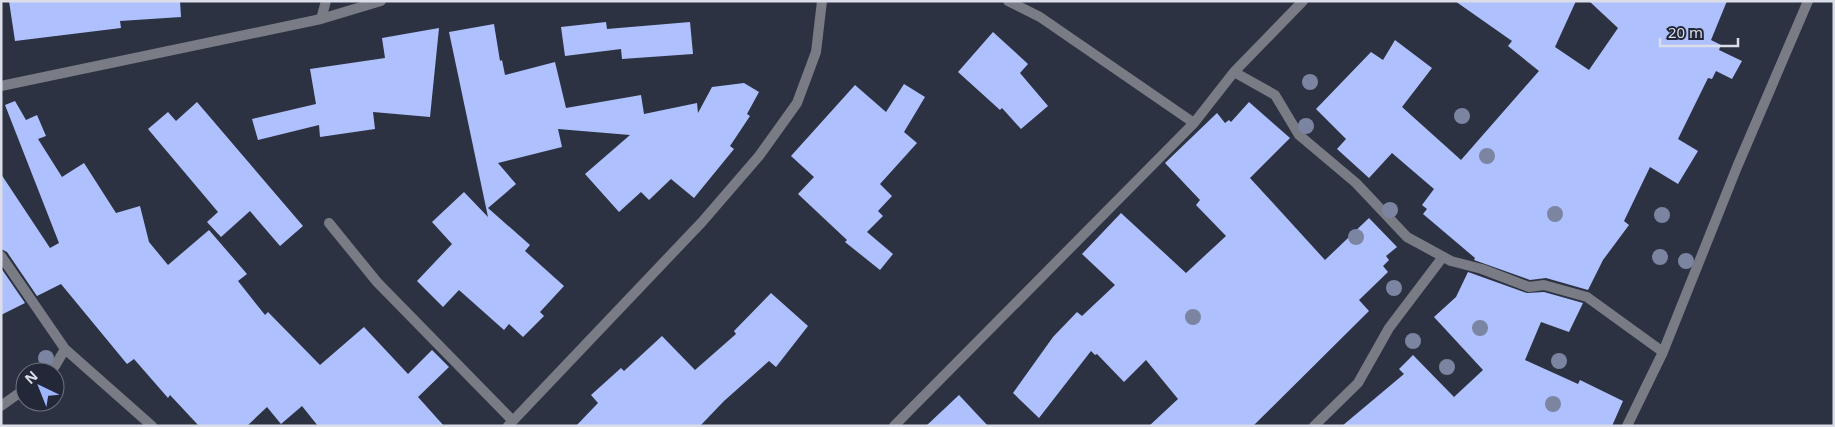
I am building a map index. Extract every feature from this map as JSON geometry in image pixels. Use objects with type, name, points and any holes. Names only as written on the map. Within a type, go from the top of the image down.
[{"type":"street","points":[[321,18],[326,1]]},
{"type":"street","points":[[1,86],[321,18],[381,1]]},
{"type":"street","points":[[329,223],[377,282],[510,423],[702,222],[759,156],[797,103],[816,52],[822,1]]},
{"type":"street","points":[[1008,1],[1040,17],[1194,123]]},
{"type":"street","points":[[894,426],[1194,123],[1234,72],[1303,1]]},
{"type":"street","points":[[1626,426],[1663,352],[1737,167],[1808,1]]},
{"type":"street","points":[[1234,72],[1275,94],[1299,136],[1356,183],[1407,237],[1442,258],[1482,269],[1529,287],[1544,285],[1587,297],[1663,352]]},
{"type":"street","points":[[1,256],[65,349],[152,426]]},
{"type":"street","points":[[1314,426],[1358,383],[1389,328],[1442,258]]},
{"type":"street","points":[[57,362],[65,349]]},
{"type":"street","points":[[1,406],[15,396]]},
{"type":"building","points":[[9,1],[180,1],[181,17],[120,21],[121,28],[15,41]]},
{"type":"building","points":[[1455,1],[1576,1],[1555,47],[1589,70],[1618,28],[1589,1],[1727,1],[1711,40],[1721,45],[1719,50],[1742,61],[1732,79],[1716,71],[1712,79],[1708,78],[1678,139],[1698,151],[1678,184],[1650,167],[1624,221],[1629,225],[1603,260],[1588,290],[1546,278],[1530,280],[1474,260],[1475,258],[1423,214],[1427,209],[1422,205],[1434,189],[1392,153],[1369,178],[1337,149],[1346,139],[1316,109],[1371,52],[1383,60],[1395,40],[1432,68],[1402,107],[1461,160],[1539,71],[1508,46],[1512,41]]},
{"type":"building","points":[[606,22],[607,29],[690,22],[693,54],[622,59],[621,49],[565,56],[561,27]]},
{"type":"building","points":[[494,24],[500,61],[502,60],[505,75],[555,62],[566,108],[641,95],[644,114],[697,103],[698,113],[712,87],[744,83],[759,92],[747,114],[750,116],[730,146],[734,149],[694,198],[671,179],[649,200],[641,192],[619,212],[585,174],[630,135],[558,129],[562,147],[498,163],[516,184],[488,208],[530,245],[525,251],[564,286],[540,312],[544,316],[523,337],[509,324],[504,330],[459,290],[443,307],[417,281],[452,244],[432,222],[464,192],[488,217],[449,32]]},
{"type":"building","points":[[439,28],[430,117],[373,112],[375,129],[320,137],[319,125],[258,140],[252,119],[316,104],[310,69],[385,58],[382,38]]},
{"type":"building","points":[[993,32],[1028,64],[1020,73],[1048,106],[1021,129],[1002,108],[1000,110],[958,72]]},
{"type":"building","points":[[904,84],[925,97],[904,132],[917,143],[880,184],[892,196],[878,211],[883,216],[867,232],[893,254],[880,270],[845,242],[847,240],[798,194],[814,177],[791,156],[855,85],[886,112]]},
{"type":"building","points":[[15,101],[26,120],[37,115],[46,136],[38,139],[62,177],[84,163],[116,213],[140,206],[149,242],[168,265],[209,230],[247,274],[238,281],[265,315],[268,312],[320,365],[364,327],[408,374],[432,350],[449,367],[418,397],[444,426],[318,426],[302,406],[281,424],[267,407],[247,426],[199,426],[170,395],[168,398],[134,359],[127,364],[61,284],[37,296],[7,252],[1,249],[1,174],[50,248],[59,243],[5,105]]},
{"type":"building","points":[[197,102],[303,226],[280,246],[250,211],[221,237],[207,222],[218,212],[148,129],[168,112],[176,121]]},
{"type":"building","points":[[1249,102],[1290,138],[1250,178],[1325,260],[1369,218],[1397,247],[1386,256],[1389,260],[1383,266],[1388,272],[1359,300],[1369,311],[1253,426],[1149,426],[1178,399],[1146,360],[1124,382],[1097,354],[1095,355],[1091,351],[1039,418],[1013,393],[1053,337],[1077,312],[1082,316],[1115,285],[1082,254],[1121,213],[1186,273],[1226,236],[1196,205],[1200,200],[1165,163],[1217,113],[1225,123],[1229,120],[1231,122]]},
{"type":"building","points":[[1,268],[25,303],[1,315]]},
{"type":"building","points":[[1468,272],[1527,293],[1544,292],[1583,303],[1569,332],[1541,322],[1525,360],[1578,384],[1580,380],[1623,401],[1612,426],[1342,426],[1404,374],[1399,369],[1413,355],[1454,397],[1483,370],[1434,317],[1456,297]]},
{"type":"building","points":[[771,293],[808,326],[776,367],[769,361],[724,401],[700,426],[576,426],[598,403],[591,395],[621,368],[624,371],[662,336],[695,370],[736,334],[734,331]]},
{"type":"building","points":[[959,395],[988,426],[926,426]]}]
